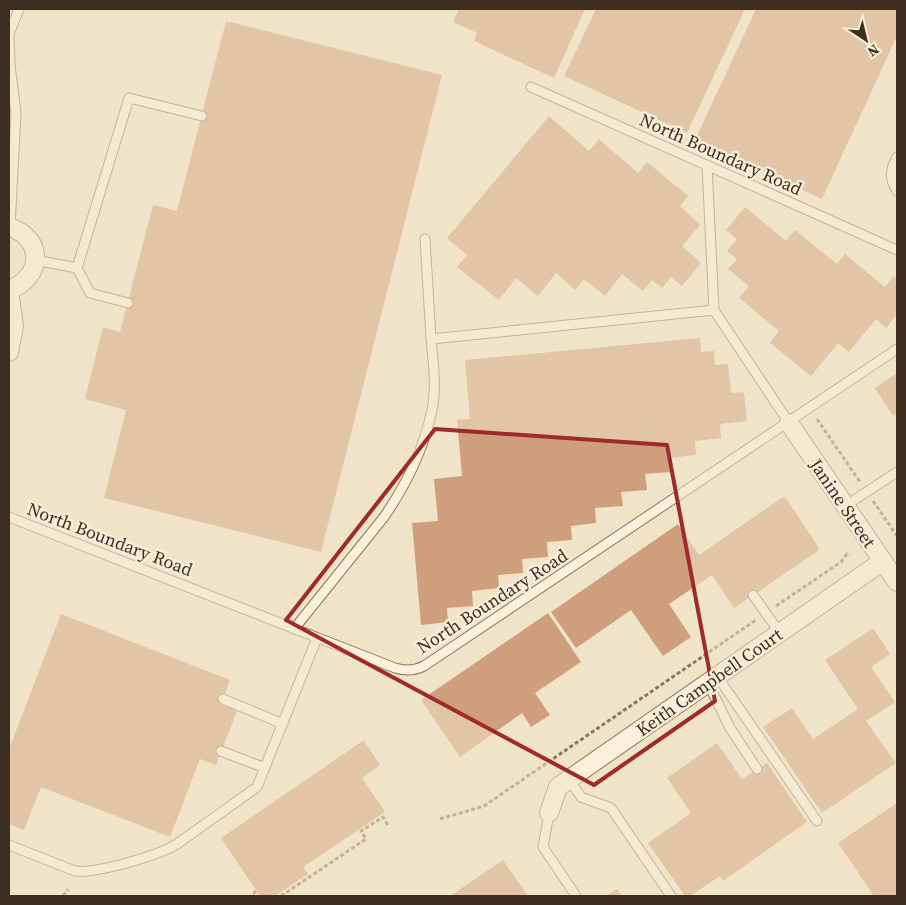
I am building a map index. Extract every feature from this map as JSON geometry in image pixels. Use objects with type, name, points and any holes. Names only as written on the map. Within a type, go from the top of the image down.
[{"type":"street","points":[[9,227],[21,233],[30,242],[35,260],[28,278],[20,286],[9,290],[14,326],[9,352]]},
{"type":"street","name":"Janine Street","points":[[789,422],[897,582]]},
{"type":"street","name":"Keith Campbell Court","points":[[549,813],[558,787],[883,561]]},
{"type":"lane","points":[[9,227],[16,113],[9,65],[9,34],[19,9]]},
{"type":"lane","name":"North Boundary Road","points":[[531,86],[897,250]]},
{"type":"lane","points":[[128,303],[90,293],[77,268],[129,98],[202,116]]},
{"type":"lane","points":[[897,158],[891,171],[891,179],[897,191]]},
{"type":"lane","points":[[707,165],[714,310],[789,422]]},
{"type":"lane","points":[[294,628],[384,517],[406,483],[421,446],[432,410],[434,377],[425,239]]},
{"type":"lane","points":[[35,260],[77,268]]},
{"type":"lane","points":[[432,340],[714,310]]},
{"type":"lane","name":"North Boundary Road","points":[[9,518],[402,670],[416,670],[897,349]]},
{"type":"lane","points":[[846,506],[897,472]]},
{"type":"lane","points":[[754,594],[780,633]]},
{"type":"lane","points":[[9,845],[83,872],[96,871],[164,851],[178,844],[257,787],[317,638]]},
{"type":"lane","points":[[712,680],[730,728],[757,769]]},
{"type":"lane","points":[[712,680],[817,820]]},
{"type":"lane","points":[[223,699],[283,724]]},
{"type":"lane","points":[[221,751],[266,768]]},
{"type":"lane","points":[[570,779],[581,797],[611,808],[671,896]]},
{"type":"lane","points":[[549,813],[543,847],[576,896]]},
{"type":"path","points":[[817,419],[897,536]]},
{"type":"path","points":[[440,819],[484,806],[841,562],[847,554],[850,555]]},
{"type":"path","points":[[281,896],[366,839],[361,831],[383,817],[389,827]]},
{"type":"path","points":[[63,896],[68,889]]},
{"type":"path","points":[[256,891],[254,893],[257,896]]},
{"type":"highlighted area","points":[[435,429],[667,445],[715,701],[594,785],[286,620]]},
{"type":"building","points":[[459,9],[585,9],[554,78],[474,41],[477,33],[453,22]]},
{"type":"building","points":[[596,9],[745,9],[687,133],[564,76]]},
{"type":"building","points":[[756,9],[897,9],[897,36],[822,199],[695,140]]},
{"type":"building","points":[[226,21],[442,75],[321,552],[104,498],[126,410],[85,399],[103,327],[120,332],[153,205],[177,211]]},
{"type":"building","points":[[549,116],[589,151],[599,139],[638,173],[647,162],[688,196],[680,206],[700,225],[682,246],[701,263],[682,286],[671,277],[662,288],[652,280],[643,291],[622,274],[605,296],[584,279],[575,290],[556,273],[538,296],[516,278],[499,300],[457,267],[467,255],[447,238]]},
{"type":"building","points":[[745,207],[786,241],[795,230],[837,264],[845,254],[885,287],[893,276],[897,279],[897,314],[886,328],[876,319],[849,352],[838,343],[811,376],[770,343],[779,331],[739,298],[749,286],[728,269],[737,259],[727,251],[737,239],[726,230]]},
{"type":"building","points":[[700,338],[701,352],[714,351],[715,365],[728,364],[731,393],[744,392],[747,421],[720,424],[721,438],[695,441],[696,455],[670,458],[671,472],[645,474],[647,490],[621,492],[623,506],[595,508],[596,523],[571,526],[572,540],[547,542],[548,557],[522,559],[523,573],[498,575],[499,588],[472,591],[473,606],[447,608],[448,622],[421,625],[412,523],[438,521],[434,479],[462,476],[457,420],[470,419],[465,360]]},
{"type":"building","points":[[897,373],[897,413],[893,416],[875,388]]},
{"type":"building","points":[[783,497],[786,498],[819,548],[818,551],[734,608],[712,575],[669,604],[691,637],[663,656],[631,610],[576,648],[551,612],[678,524],[699,555]]},
{"type":"building","points":[[548,613],[581,662],[535,693],[550,715],[531,727],[522,713],[460,757],[421,700]]},
{"type":"building","points":[[61,614],[230,680],[221,704],[237,711],[216,765],[200,759],[170,837],[41,787],[24,830],[9,824],[9,749]]},
{"type":"building","points":[[873,628],[890,654],[871,667],[895,702],[866,721],[896,763],[822,813],[763,727],[792,708],[813,739],[858,709],[825,660]]},
{"type":"building","points":[[364,740],[380,765],[362,778],[385,812],[303,867],[308,874],[275,896],[260,896],[221,838]]},
{"type":"building","points":[[717,743],[742,779],[767,763],[807,822],[723,881],[720,876],[690,896],[685,896],[648,843],[691,813],[667,778]]},
{"type":"building","points":[[897,803],[897,896],[874,896],[838,843]]},
{"type":"building","points":[[503,860],[528,896],[450,896]]},
{"type":"building","points":[[617,889],[622,896],[606,896]]}]
